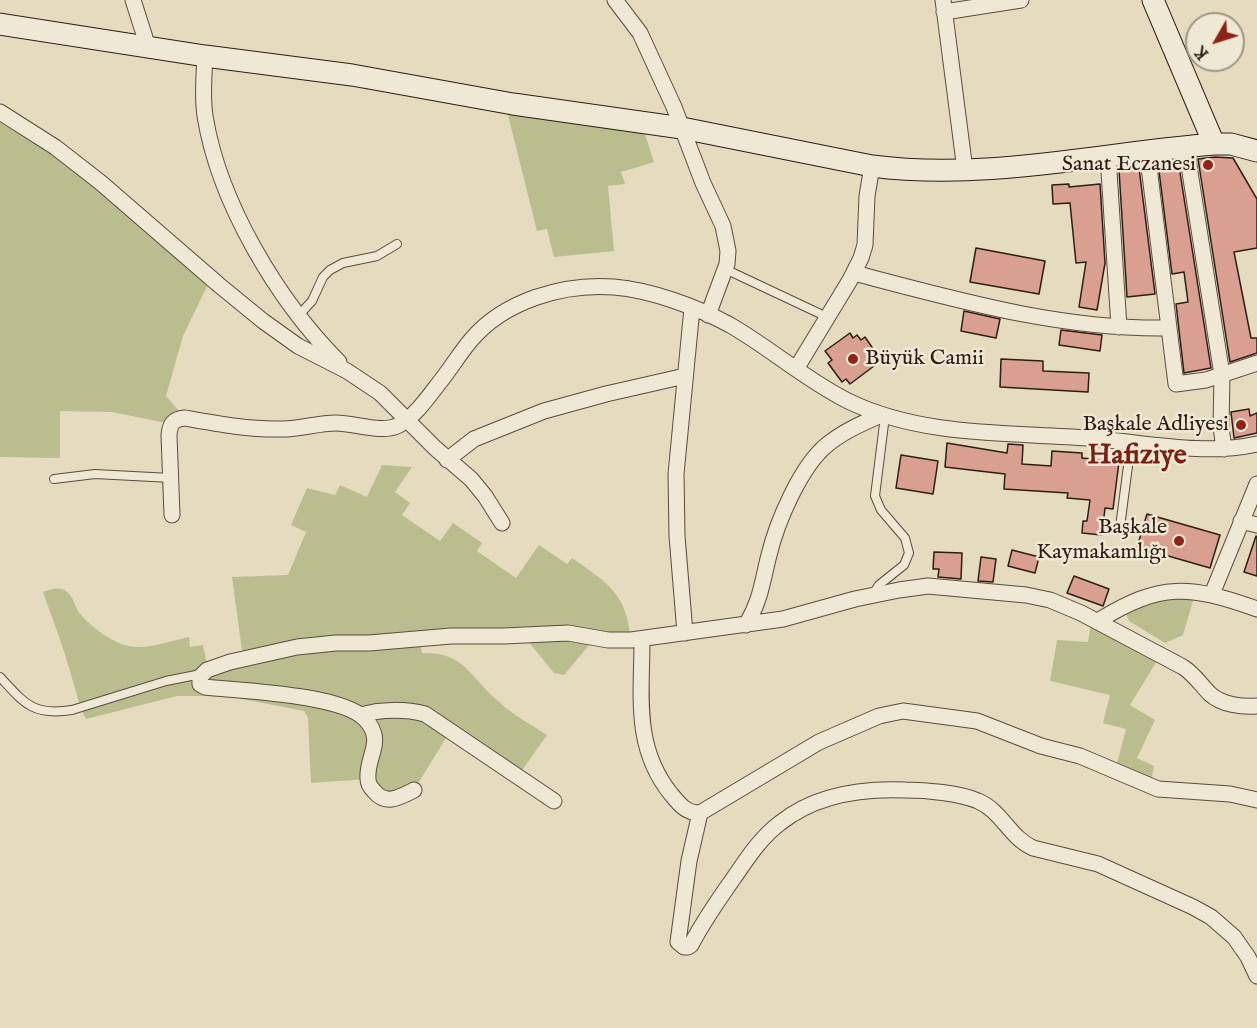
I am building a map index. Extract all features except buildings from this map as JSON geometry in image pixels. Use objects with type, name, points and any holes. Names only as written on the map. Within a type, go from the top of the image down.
[{"type":"street","points":[[133,0],[148,47]]},
{"type":"street","points":[[615,0],[640,33],[723,226],[728,251],[725,269],[708,315]]},
{"type":"street","points":[[965,170],[943,6],[1021,0]]},
{"type":"street","points":[[1153,0],[1214,144]]},
{"type":"street","points":[[0,24],[205,56],[291,66],[513,104],[682,128],[872,166],[917,171],[965,170],[1214,144],[1231,144],[1257,151]]},
{"type":"street","points":[[205,56],[205,115],[228,195],[236,213],[297,317],[347,371]]},
{"type":"street","points":[[0,112],[55,147],[100,182],[263,321],[298,346],[347,371],[380,393],[447,460],[479,487],[502,523]]},
{"type":"street","points":[[1186,147],[1222,375],[1221,427],[1224,448]]},
{"type":"street","points":[[1147,151],[1176,384],[1200,382],[1257,363]]},
{"type":"street","points":[[1108,156],[1119,327]]},
{"type":"street","points":[[796,369],[854,273],[865,245],[867,196],[872,166]]},
{"type":"street","points":[[854,273],[1004,311],[1061,321],[1119,327],[1168,328]]},
{"type":"street","points":[[172,515],[170,427],[172,422],[180,419],[245,428],[284,429],[335,423],[392,428],[407,419],[434,390],[471,340],[508,310],[536,298],[585,288],[616,287],[650,294],[692,308],[730,325],[848,401],[883,415],[976,432],[1089,438],[1197,448],[1257,444]]},
{"type":"street","points":[[685,633],[676,474],[692,308]]},
{"type":"street","points":[[447,460],[474,439],[544,411],[685,376]]},
{"type":"street","points":[[747,625],[761,595],[769,555],[779,525],[805,470],[829,443],[883,415]]},
{"type":"street","points":[[1212,594],[1257,484]]},
{"type":"street","points":[[1241,521],[1257,525]]},
{"type":"street","points":[[414,790],[388,800],[381,798],[370,786],[368,772],[375,736],[372,727],[362,715],[350,709],[319,701],[248,690],[205,687],[199,681],[202,674],[216,666],[230,662],[305,646],[336,643],[557,633],[580,634],[620,641],[642,639],[783,619],[873,595],[928,586],[1026,595],[1064,605],[1183,667],[1220,701],[1257,706]]},
{"type":"street","points":[[1098,621],[1132,601],[1169,591],[1189,590],[1212,594],[1257,609]]},
{"type":"street","points":[[642,639],[642,720],[648,756],[663,784],[676,800],[685,809],[700,813],[819,742],[879,716],[903,711],[977,721],[1041,747],[1080,756],[1158,789],[1230,794],[1257,800]]},
{"type":"street","points":[[362,715],[405,711],[425,714],[554,801]]},
{"type":"street","points":[[700,813],[689,861],[679,926],[678,942],[684,947],[691,945],[701,924],[758,844],[780,823],[802,809],[854,791],[881,789],[930,791],[978,800],[994,810],[1010,832],[1024,844],[1098,864],[1176,898],[1211,917],[1241,945],[1257,976]]},
{"type":"street","points":[[1241,945],[1257,945]]},
{"type":"lane","points":[[297,317],[312,301],[323,277],[330,270],[343,263],[377,256],[397,244]]},
{"type":"lane","points":[[725,269],[827,317]]},
{"type":"lane","points":[[873,595],[879,585],[904,565],[909,553],[905,537],[881,510],[875,496],[875,480],[883,441],[883,415]]},
{"type":"lane","points":[[1120,527],[1131,443]]},
{"type":"lane","points":[[54,480],[95,474],[171,478]]},
{"type":"lane","points":[[0,677],[23,703],[32,708],[57,712],[72,710],[166,681],[202,674]]},
{"type":"green space","points":[[505,103],[641,122],[654,162],[621,172],[625,184],[608,186],[614,251],[554,257],[547,229],[537,231]]},
{"type":"green space","points":[[0,112],[211,278],[183,336],[166,396],[185,418],[171,424],[112,412],[60,411],[60,458],[0,457]]},
{"type":"green space","points":[[382,465],[412,467],[395,492],[410,503],[402,515],[440,541],[453,523],[482,543],[477,551],[516,578],[539,545],[567,564],[572,558],[596,575],[613,591],[625,611],[631,640],[595,638],[564,675],[554,673],[523,635],[420,639],[422,653],[436,654],[457,661],[502,705],[547,735],[518,776],[451,730],[414,790],[388,800],[368,779],[311,783],[308,718],[304,711],[227,696],[177,696],[86,719],[43,592],[52,589],[66,591],[88,622],[107,637],[121,644],[143,647],[189,637],[190,647],[203,645],[208,669],[243,658],[232,577],[288,575],[306,532],[291,525],[307,488],[335,495],[340,485],[367,497]]},
{"type":"green space","points":[[1194,597],[1183,635],[1165,643],[1129,621],[1125,612],[1159,598]]},
{"type":"green space","points":[[1092,618],[1160,656],[1130,705],[1155,720],[1137,758],[1154,766],[1150,786],[1115,771],[1126,729],[1103,723],[1110,695],[1050,681],[1057,640],[1088,642]]},
{"type":"place","name":"Sanat Eczanesi","points":[[1208,165]]},
{"type":"place","name":"Büyük Camii","points":[[853,359]]},
{"type":"place","name":"Başkale Adliyesi","points":[[1241,425]]},
{"type":"place","name":"Başkale Kaymakamlığı","points":[[1179,541]]},
{"type":"district","name":"Hafiziye","points":[[1137,457]]}]
